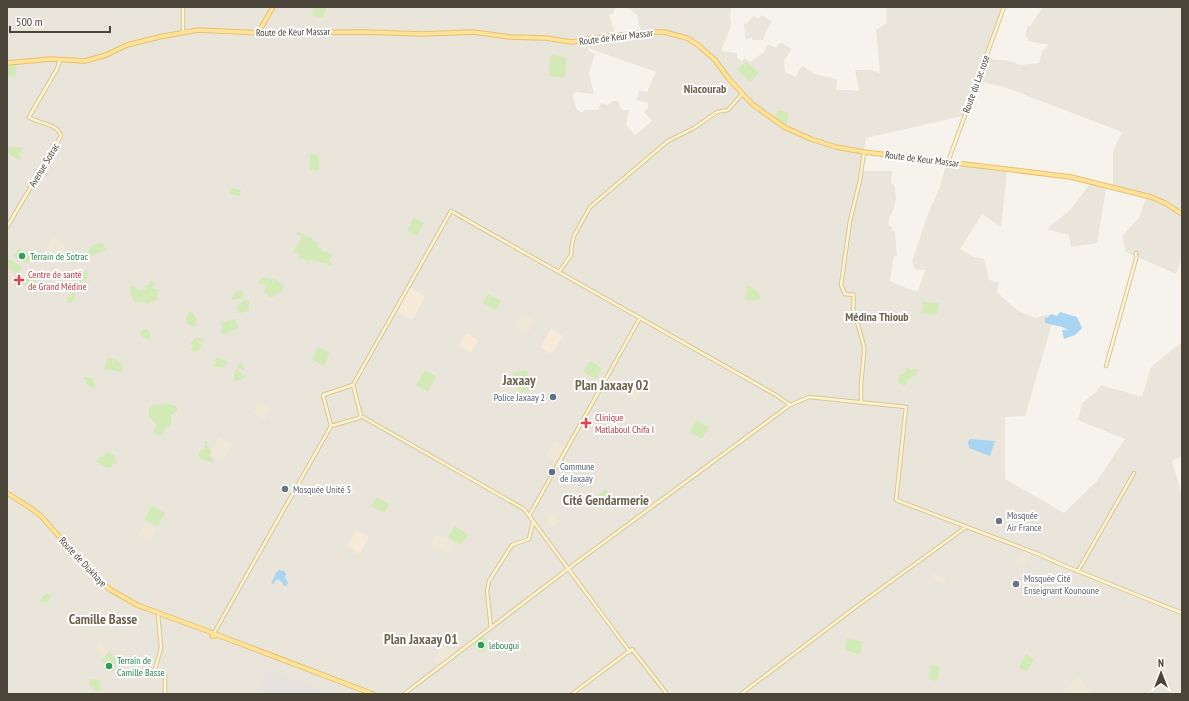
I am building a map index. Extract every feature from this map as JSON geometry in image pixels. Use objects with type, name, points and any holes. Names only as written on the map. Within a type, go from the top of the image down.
[{"type":"main road","points":[[258,33],[273,7]]},
{"type":"main road","name":"Route de Keur Massar","points":[[7,63],[41,59],[85,62],[106,55],[127,45],[159,37],[198,30],[258,33],[364,32],[426,34],[473,32],[510,37],[546,38],[571,42],[611,36],[664,32],[687,38],[698,45],[715,60],[742,94],[759,110],[790,130],[811,139],[830,145],[864,152],[1076,178],[1151,197],[1182,214]]},
{"type":"main road","name":"Route de Diakhaye","points":[[7,494],[30,507],[40,515],[97,579],[110,590],[137,605],[372,694]]},
{"type":"main road","name":"Route de Diakhaye","points":[[7,494],[39,516],[89,573],[106,589],[129,603],[214,634],[367,694]]},
{"type":"street","points":[[183,7],[183,32]]},
{"type":"street","name":"Route du Lac rose","points":[[948,162],[1004,7]]},
{"type":"street","name":"Avenue Sotrac","points":[[7,227],[61,136],[60,132],[29,117],[57,69],[60,60]]},
{"type":"street","points":[[559,272],[571,255],[574,236],[590,207],[668,141],[694,128],[717,112],[728,110],[733,106],[734,101],[742,94]]},
{"type":"street","points":[[861,402],[864,346],[853,308],[854,294],[845,294],[841,285],[850,221],[860,180],[864,152]]},
{"type":"street","points":[[214,634],[331,426],[323,395],[353,386],[451,211],[776,395],[790,405]]},
{"type":"street","points":[[1106,366],[1136,253]]},
{"type":"street","points":[[491,628],[487,591],[489,581],[512,546],[529,539],[532,513],[640,318]]},
{"type":"street","points":[[353,386],[361,416],[518,504],[524,509],[630,652]]},
{"type":"street","points":[[404,694],[790,405],[809,397],[906,407],[896,500],[1038,554],[1182,612]]},
{"type":"street","points":[[331,426],[359,418],[361,416]]},
{"type":"street","points":[[1078,571],[1134,473]]},
{"type":"street","points":[[741,694],[966,526]]},
{"type":"street","points":[[158,614],[161,648],[154,673],[165,676],[165,694]]},
{"type":"street","points":[[572,694],[632,649],[667,694]]},
{"type":"shaded area","points":[[7,7],[615,7],[614,13],[609,15],[617,36],[641,33],[637,15],[628,7],[731,7],[731,26],[721,51],[737,53],[737,58],[742,61],[745,58],[750,62],[764,52],[768,44],[776,48],[782,43],[792,49],[784,61],[785,72],[796,77],[799,70],[803,66],[814,74],[837,79],[836,90],[859,91],[855,70],[870,70],[880,73],[876,30],[887,23],[886,7],[1002,7],[984,58],[1014,62],[1019,65],[1039,63],[1043,50],[1049,45],[1027,41],[1028,38],[1025,37],[1027,26],[1030,26],[1043,7],[1182,7],[1182,257],[1176,274],[1126,252],[1122,236],[1139,218],[1147,195],[1113,185],[1113,151],[1122,132],[1007,88],[979,81],[967,115],[866,138],[859,171],[892,171],[891,183],[895,188],[896,199],[888,225],[892,227],[892,231],[895,231],[897,256],[894,256],[890,281],[911,290],[918,291],[925,270],[915,269],[912,262],[928,214],[940,187],[946,164],[1007,171],[1001,227],[982,214],[960,249],[974,257],[984,259],[989,280],[999,282],[997,292],[1018,311],[1036,318],[1045,315],[1054,317],[1025,416],[1005,417],[1005,479],[1064,513],[1097,481],[1125,439],[1078,420],[1082,403],[1096,392],[1101,385],[1142,397],[1151,367],[1182,342],[1182,456],[1172,461],[1182,496],[1182,694],[7,694]],"holes":[[[588,48],[656,72],[648,92],[639,90],[637,100],[648,103],[648,108],[644,112],[652,121],[635,135],[626,125],[629,110],[623,110],[618,101],[613,101],[607,105],[601,103],[598,110],[585,110],[581,113],[576,108],[573,96],[574,93],[594,94],[589,73],[595,54],[588,50]]]},
{"type":"shaded area","points":[[762,15],[772,22],[766,31],[763,40],[752,40],[752,37],[746,40],[744,23],[746,24],[754,16],[758,19]]},
{"type":"shaded area","points":[[1090,184],[1106,189],[1097,243],[1071,247],[1069,235],[1049,230],[1050,226],[1070,210]]},
{"type":"shaded area","points":[[53,237],[66,245],[57,260],[43,252]]},
{"type":"shaded area","points":[[410,288],[425,296],[412,320],[397,312]]},
{"type":"shaded area","name":"Médina Thioub","points":[[889,313],[906,314],[904,324],[887,320]]},
{"type":"shaded area","points":[[523,314],[535,321],[528,333],[516,327]]},
{"type":"shaded area","points":[[551,329],[563,336],[552,354],[540,347]]},
{"type":"shaded area","points":[[466,333],[478,340],[471,353],[459,346]]},
{"type":"shaded area","points":[[626,380],[642,389],[635,401],[619,392]]},
{"type":"shaded area","points":[[259,402],[271,409],[265,420],[253,413]]},
{"type":"shaded area","points":[[219,437],[232,444],[222,462],[209,455]]},
{"type":"shaded area","points":[[555,441],[567,447],[559,463],[546,456]]},
{"type":"shaded area","points":[[553,513],[559,521],[552,527],[546,519]]},
{"type":"shaded area","points":[[145,523],[157,529],[150,541],[138,535]]},
{"type":"shaded area","points":[[356,530],[369,537],[360,554],[347,546]]},
{"type":"shaded area","points":[[437,534],[453,543],[447,553],[431,544]]},
{"type":"shaded area","points":[[1021,551],[1029,554],[1025,566],[1016,563]]},
{"type":"shaded area","points":[[933,573],[946,578],[944,584],[931,579]]},
{"type":"shaded area","points":[[99,643],[109,651],[101,659],[96,647]]},
{"type":"shaded area","points":[[442,645],[455,652],[440,664],[433,662]]},
{"type":"shaded area","points":[[267,669],[312,685],[334,694],[257,694]]},
{"type":"shaded area","points":[[1078,677],[1092,693],[1091,694],[1068,694],[1064,690]]},
{"type":"green space","points":[[314,7],[326,7],[323,18],[312,15]]},
{"type":"green space","points":[[551,55],[567,57],[565,78],[549,76]]},
{"type":"green space","points":[[746,61],[759,73],[750,82],[737,69]]},
{"type":"green space","points":[[17,64],[15,79],[7,75],[7,65]]},
{"type":"green space","points":[[779,110],[789,113],[786,126],[773,118]]},
{"type":"green space","points":[[7,145],[8,148],[21,147],[23,153],[20,152],[19,154],[20,161],[7,152]]},
{"type":"green space","points":[[310,154],[319,155],[319,170],[310,170]]},
{"type":"green space","points":[[231,188],[241,190],[240,196],[230,194]]},
{"type":"green space","points":[[414,218],[424,223],[417,236],[407,230]]},
{"type":"green space","points":[[297,231],[304,236],[306,234],[305,236],[309,238],[312,237],[312,241],[319,243],[318,247],[322,249],[322,251],[331,253],[332,257],[328,259],[332,264],[331,266],[314,260],[314,264],[312,258],[308,264],[308,261],[303,258],[299,258],[300,255],[294,252],[300,240],[300,235],[296,234]]},
{"type":"green space","points":[[100,242],[104,245],[106,250],[91,256],[89,254],[90,247]]},
{"type":"green space","name":"Terrain de Sotrac","points":[[19,248],[32,256],[27,264],[13,256]]},
{"type":"green space","points":[[9,259],[22,267],[17,274],[7,268],[7,262]]},
{"type":"green space","points":[[29,270],[38,281],[29,288],[21,283]]},
{"type":"green space","points":[[87,270],[88,273],[86,279],[81,282],[78,280],[76,282],[75,280],[78,275]]},
{"type":"green space","points":[[264,277],[277,280],[284,286],[281,292],[277,293],[273,297],[270,297],[264,292],[266,287],[264,284],[259,283],[259,281]]},
{"type":"green space","points":[[151,280],[156,284],[153,285],[152,288],[160,290],[157,293],[157,296],[155,296],[158,300],[152,301],[146,305],[145,302],[141,303],[141,301],[135,303],[130,293],[131,286],[132,285],[139,290],[147,289],[145,287],[146,285],[149,285]]},
{"type":"green space","points":[[747,285],[757,291],[761,296],[758,301],[745,300]]},
{"type":"green space","points":[[237,291],[242,291],[244,294],[243,297],[245,298],[244,299],[240,298],[232,300],[233,295]]},
{"type":"green space","points":[[73,293],[76,294],[72,303],[68,303],[67,298]]},
{"type":"green space","points":[[488,294],[501,301],[496,310],[483,303]]},
{"type":"green space","points":[[244,299],[249,301],[249,311],[239,313],[237,310],[238,307]]},
{"type":"green space","points":[[923,302],[939,303],[937,314],[921,313]]},
{"type":"green space","points":[[189,311],[197,318],[195,327],[186,323]]},
{"type":"green space","points":[[234,319],[237,322],[238,328],[222,335],[221,330],[223,329],[221,323]]},
{"type":"green space","points":[[146,329],[150,332],[151,337],[148,339],[140,335],[142,330]]},
{"type":"green space","points":[[197,337],[204,340],[203,342],[197,340],[197,342],[202,345],[199,350],[193,352],[191,349],[192,345],[190,344]]},
{"type":"green space","points":[[318,347],[330,353],[324,366],[312,359]]},
{"type":"green space","points":[[217,357],[228,362],[223,368],[214,366]]},
{"type":"green space","points":[[109,358],[120,362],[122,372],[106,369],[107,359]]},
{"type":"green space","points":[[590,361],[602,368],[596,379],[583,372]]},
{"type":"green space","points":[[241,363],[245,369],[243,370],[240,368],[238,371],[242,374],[242,376],[246,375],[246,377],[234,382],[235,370],[237,370],[238,365]]},
{"type":"green space","points":[[906,367],[912,370],[918,370],[915,375],[907,380],[905,387],[898,382],[899,375],[905,373]]},
{"type":"green space","points":[[425,370],[436,376],[428,392],[416,385]]},
{"type":"green space","points":[[527,370],[532,389],[519,393],[513,373]]},
{"type":"green space","points":[[93,377],[95,387],[89,387],[86,383],[86,379],[83,378]]},
{"type":"green space","points":[[166,404],[176,406],[177,412],[174,412],[175,414],[171,415],[171,426],[165,429],[162,435],[157,435],[154,432],[156,424],[149,416],[149,408],[154,405]]},
{"type":"green space","points":[[696,420],[709,427],[702,439],[690,432]]},
{"type":"green space","points":[[204,441],[208,442],[206,444],[211,451],[210,457],[214,460],[213,462],[201,460],[202,459],[199,457],[201,450],[204,450]]},
{"type":"green space","points":[[108,451],[115,455],[116,464],[113,463],[112,467],[108,468],[96,462],[99,456],[102,457]]},
{"type":"green space","points":[[606,489],[612,497],[597,508],[591,500]]},
{"type":"green space","points":[[377,497],[389,504],[384,513],[371,506]]},
{"type":"green space","points":[[152,506],[165,513],[157,526],[144,519]]},
{"type":"green space","points":[[455,526],[468,535],[461,545],[448,537]]},
{"type":"green space","points":[[45,594],[48,594],[51,597],[47,603],[39,601]]},
{"type":"green space","name":"lebougui","points":[[483,636],[490,646],[480,653],[473,643]]},
{"type":"green space","points":[[847,638],[863,642],[860,654],[845,650]]},
{"type":"green space","name":"Terrain de Camille Basse","points":[[109,652],[118,660],[108,672],[102,660]]},
{"type":"green space","points":[[1026,654],[1034,659],[1027,672],[1019,667]]},
{"type":"green space","points":[[931,665],[940,667],[937,681],[928,679]]},
{"type":"green space","points":[[90,679],[100,680],[101,690],[97,691],[93,689],[88,683]]},
{"type":"water","points":[[1060,312],[1077,317],[1082,328],[1075,335],[1064,339],[1062,330],[1068,330],[1045,323],[1045,317],[1047,318],[1051,314],[1057,316]]},
{"type":"water","points":[[970,439],[995,441],[990,456],[969,448],[968,442]]},
{"type":"water","points":[[279,570],[284,571],[286,574],[285,578],[288,583],[287,585],[284,586],[282,582],[277,579],[273,584],[271,583]]},
{"type":"place","name":"Terrain de Sotrac","points":[[22,256]]},
{"type":"place","name":"Centre de santé de Grand Médine","points":[[19,280]]},
{"type":"place","name":"Police Jaxaay 2","points":[[553,397]]},
{"type":"place","name":"Clinique Matlaboul Chifa I","points":[[586,423]]},
{"type":"place","name":"Commune de Jaxaay","points":[[552,472]]},
{"type":"place","name":"Mosquée Unité 5","points":[[285,489]]},
{"type":"place","name":"Mosquée Air France","points":[[999,521]]},
{"type":"place","name":"Mosquée Cité Enseignant Kounoune","points":[[1016,584]]},
{"type":"place","name":"lebougui","points":[[481,645]]},
{"type":"place","name":"Terrain de Camille Basse","points":[[109,666]]},
{"type":"district","name":"Niacourab","points":[[705,88]]},
{"type":"district","name":"Médina Thioub","points":[[877,316]]},
{"type":"district","name":"Jaxaay","points":[[519,380]]},
{"type":"district","name":"Plan Jaxaay 02","points":[[612,385]]},
{"type":"district","name":"Cité Gendarmerie","points":[[606,500]]},
{"type":"district","name":"Camille Basse","points":[[103,619]]},
{"type":"district","name":"Plan Jaxaay 01","points":[[421,639]]}]
